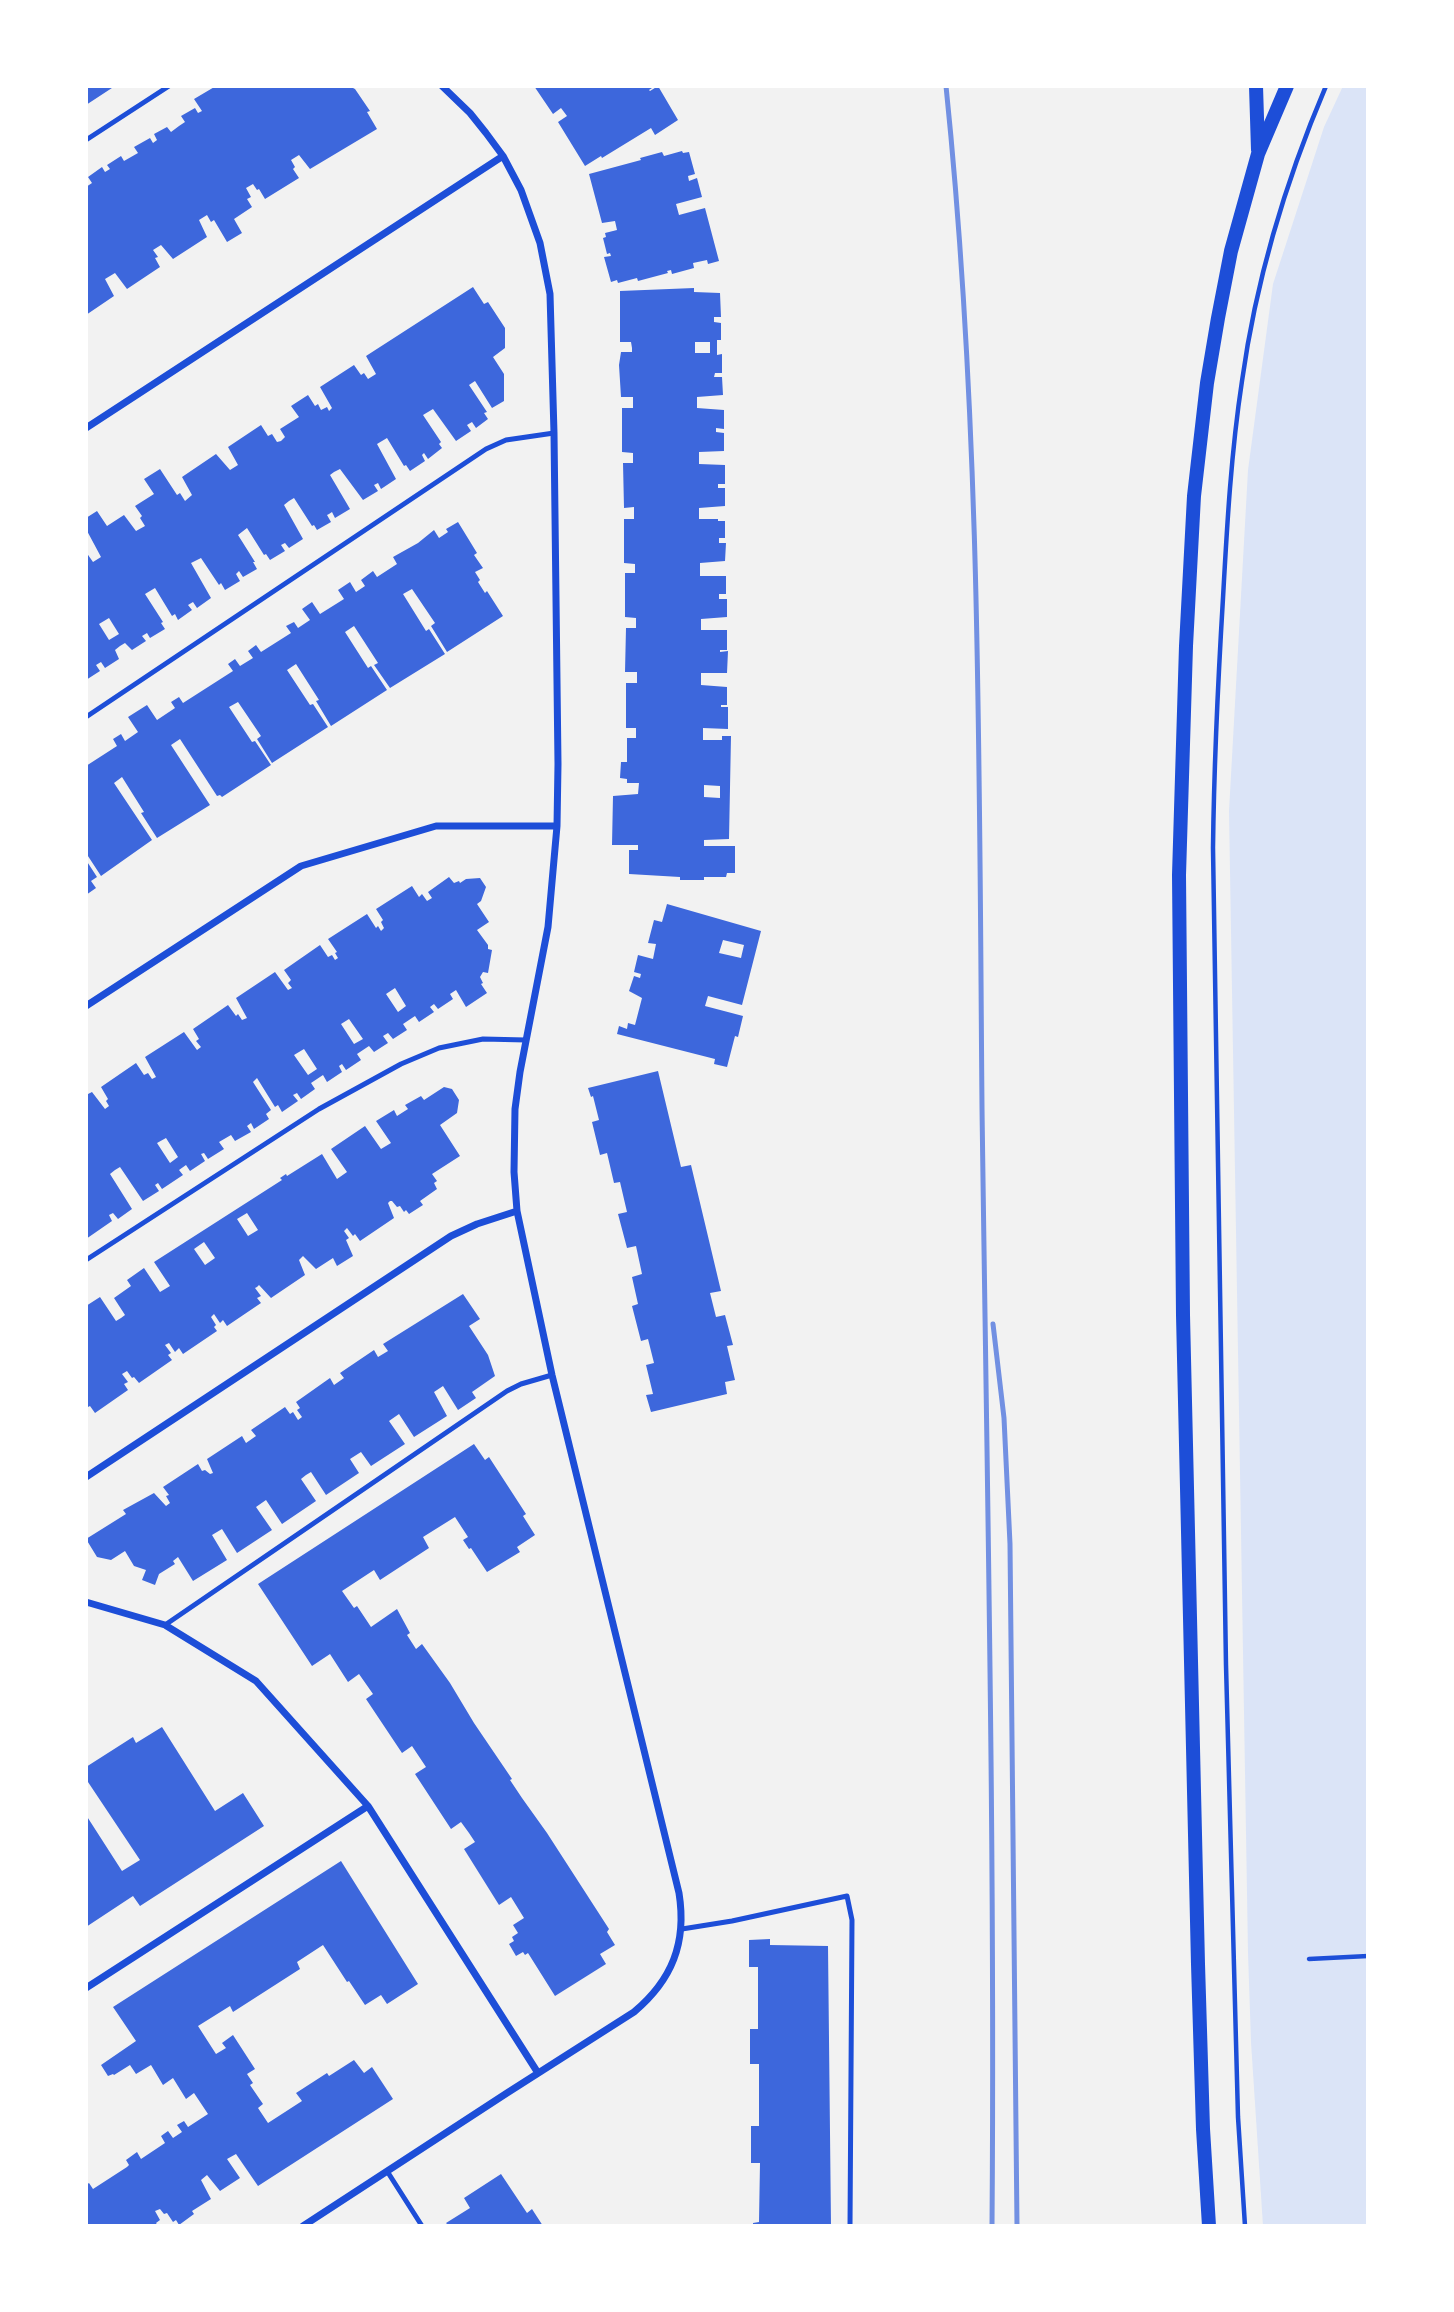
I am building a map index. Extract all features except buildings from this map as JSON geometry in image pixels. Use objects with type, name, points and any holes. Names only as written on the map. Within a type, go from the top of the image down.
[{"type":"main road","points":[[1256,86],[1258,155]]},
{"type":"main road","points":[[1209,2226],[1198,1978],[1184,1342],[1179,875],[1185,646],[1194,496],[1207,383],[1218,318],[1231,251],[1258,155],[1287,86]]},
{"type":"street","points":[[303,2226],[652,1998],[672,1964],[683,1917],[552,1375],[517,1211],[513,1143],[515,1109],[548,927],[558,764],[554,433],[551,324],[546,269],[533,218],[503,156],[470,113],[442,86]]},
{"type":"street","points":[[86,428],[503,156]]},
{"type":"street","points":[[86,1006],[301,866],[436,826],[556,826]]},
{"type":"street","points":[[86,1477],[451,1236],[477,1223],[517,1211]]},
{"type":"street","points":[[86,1602],[165,1625],[256,1681],[368,1806],[538,2073]]},
{"type":"street","points":[[86,1988],[368,1806]]},
{"type":"lane","points":[[86,140],[169,86]]},
{"type":"lane","points":[[86,717],[486,449],[506,440],[554,433]]},
{"type":"lane","points":[[86,1260],[319,1109],[401,1064],[439,1048],[483,1039],[526,1040]]},
{"type":"lane","points":[[165,1625],[507,1391],[552,1375]]},
{"type":"lane","points":[[682,1929],[847,1896],[852,1920],[850,2226]]},
{"type":"lane","points":[[387,2171],[422,2226]]},
{"type":"path","points":[[1245,2226],[1238,2117],[1226,1665],[1213,848],[1215,740],[1229,492],[1242,379],[1253,319],[1276,228],[1302,142],[1326,86]]},
{"type":"path","points":[[1309,1959],[1368,1956]]},
{"type":"shaded area","points":[[1343,86],[1368,86],[1368,2226],[1263,2226],[1248,1953],[1229,811],[1248,470],[1273,284],[1324,127]]},
{"type":"railway","points":[[946,86],[966,341],[979,724],[991,1806],[992,2226]]},
{"type":"railway","points":[[993,1324],[1004,1418],[1010,1544],[1017,2226]]}]
